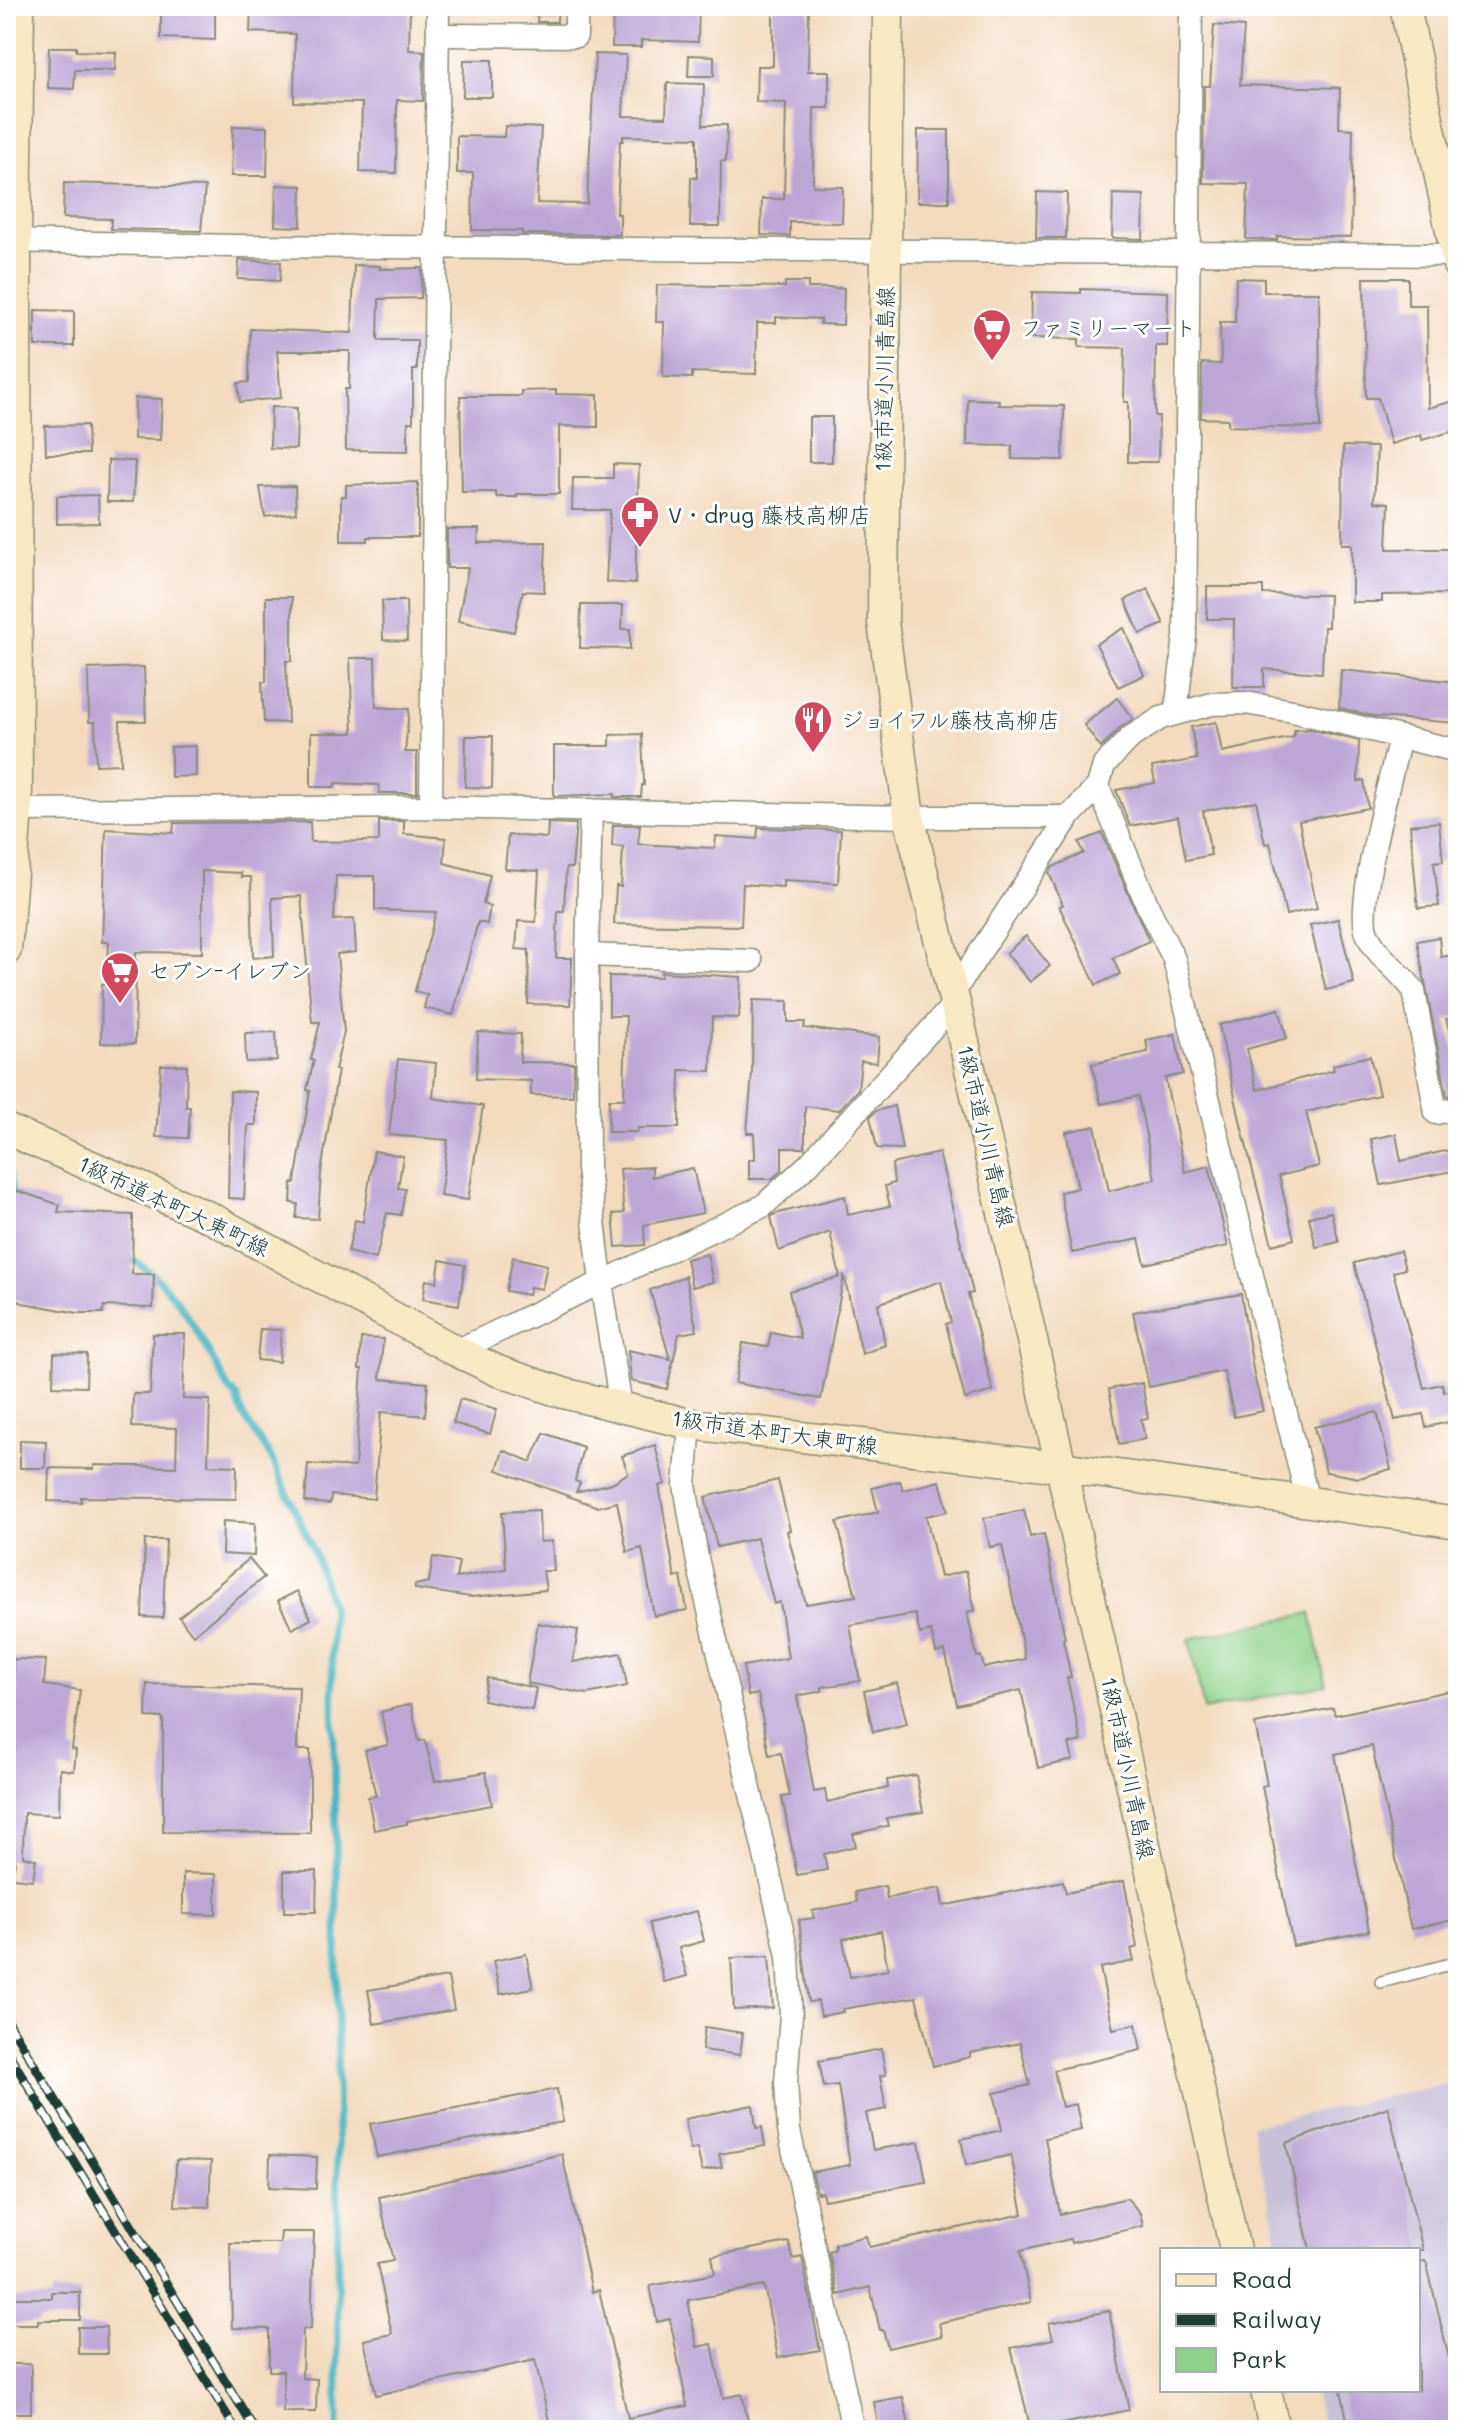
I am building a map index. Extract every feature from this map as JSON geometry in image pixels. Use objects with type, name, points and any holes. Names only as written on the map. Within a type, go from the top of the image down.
[{"type":"street","points":[[6,950],[17,810],[11,241],[19,6]]},
{"type":"street","points":[[431,807],[438,6]]},
{"type":"street","points":[[438,35],[576,36],[576,6]]},
{"type":"street","name":"1級市道小川青島線","points":[[888,6],[883,622],[909,817],[954,998],[1061,1467],[1235,2248]]},
{"type":"street","points":[[1176,712],[1185,636],[1191,6]]},
{"type":"street","points":[[11,241],[1457,258],[1405,6]]},
{"type":"street","points":[[456,1351],[763,1206],[809,1164],[954,998],[1069,817],[1098,786],[1104,765],[1131,737],[1176,712],[1212,704],[1245,703],[1293,711],[1458,751]]},
{"type":"street","points":[[1400,737],[1366,889],[1365,931],[1379,954],[1403,974],[1414,991],[1436,1113],[1458,1108]]},
{"type":"street","points":[[1098,786],[1149,909],[1174,959],[1308,1502]]},
{"type":"street","points":[[17,810],[431,807],[909,817],[1069,817]]},
{"type":"street","points":[[591,810],[587,955],[588,1168],[601,1282],[621,1407]]},
{"type":"street","points":[[587,955],[751,961]]},
{"type":"street","name":"1級市道本町大東町線","points":[[6,1129],[209,1217],[498,1371],[621,1407],[690,1424],[1061,1467],[1458,1523]]},
{"type":"street","points":[[690,1424],[685,1485],[697,1558],[788,1956],[791,2015],[786,2082],[789,2130],[853,2430]]},
{"type":"street","points":[[1266,2392],[1274,2430]]},
{"type":"lane","points":[[1381,1982],[1458,1962]]},
{"type":"shaded area","points":[[1458,2081],[1458,2430],[1324,2430],[1314,2392],[1420,2392],[1420,2248],[1281,2248],[1251,2126]]},
{"type":"green space","points":[[1311,1613],[1326,1685],[1204,1710],[1189,1639]]},
{"type":"building","points":[[161,6],[215,6],[215,40],[161,38]]},
{"type":"building","points":[[251,6],[410,6],[409,50],[424,51],[423,101],[397,100],[396,173],[360,172],[362,103],[294,102],[295,34],[250,32]]},
{"type":"building","points":[[538,6],[558,6],[557,22],[537,22]]},
{"type":"building","points":[[658,6],[699,6],[698,42],[641,40],[641,47],[612,47],[613,10],[658,11]]},
{"type":"building","points":[[773,6],[809,6],[808,71],[829,71],[829,108],[814,108],[813,186],[843,187],[842,223],[790,222],[790,236],[761,235],[762,199],[784,199],[786,103],[756,102],[757,66],[773,66]]},
{"type":"building","points":[[1214,25],[1244,27],[1240,85],[1340,88],[1339,128],[1353,129],[1351,237],[1277,236],[1277,240],[1246,239],[1248,184],[1203,183],[1204,86],[1210,86]]},
{"type":"building","points":[[49,47],[116,52],[115,70],[75,70],[74,89],[48,88]]},
{"type":"building","points":[[595,54],[626,55],[623,116],[666,117],[667,83],[704,84],[703,125],[727,125],[726,161],[721,161],[720,226],[690,226],[691,177],[697,178],[697,138],[623,136],[623,141],[620,141],[617,214],[620,214],[620,235],[472,230],[473,173],[457,173],[457,136],[504,137],[505,126],[541,128],[537,203],[587,204]]},
{"type":"building","points":[[689,55],[714,56],[714,76],[688,76]]},
{"type":"building","points":[[464,60],[492,60],[492,97],[463,97]]},
{"type":"building","points":[[233,126],[268,127],[267,176],[231,176]]},
{"type":"building","points":[[918,130],[949,130],[949,202],[917,202]]},
{"type":"building","points":[[64,183],[205,187],[201,231],[111,229],[111,219],[63,218]]},
{"type":"building","points":[[276,185],[302,186],[301,227],[275,226]]},
{"type":"building","points":[[1037,192],[1067,193],[1066,238],[1036,238]]},
{"type":"building","points":[[1113,194],[1144,195],[1143,239],[1112,238]]},
{"type":"building","points":[[239,260],[281,262],[280,281],[238,279]]},
{"type":"building","points":[[354,265],[380,266],[380,269],[422,268],[421,298],[379,299],[378,340],[417,340],[417,370],[413,370],[413,422],[408,422],[408,451],[346,450],[345,389],[349,389],[350,351],[277,351],[281,398],[240,402],[238,383],[249,382],[250,329],[352,333]]},
{"type":"building","points":[[1236,278],[1264,279],[1264,292],[1319,292],[1320,428],[1228,426],[1228,419],[1201,418],[1202,363],[1221,364],[1220,322],[1235,322]]},
{"type":"building","points":[[1364,278],[1408,278],[1408,305],[1427,305],[1428,408],[1458,400],[1458,430],[1422,440],[1421,435],[1391,444],[1378,398],[1366,398]]},
{"type":"building","points":[[785,282],[808,282],[808,288],[844,288],[843,325],[820,324],[821,319],[776,317],[776,323],[757,323],[756,374],[692,372],[692,378],[663,377],[664,322],[656,322],[657,285],[785,287]]},
{"type":"building","points":[[1081,289],[1168,292],[1167,346],[1156,346],[1158,462],[1128,462],[1128,402],[1124,402],[1125,348],[1079,347],[1079,339],[1031,338],[1032,292],[1081,293]]},
{"type":"building","points":[[35,310],[74,311],[74,346],[35,346]]},
{"type":"building","points":[[556,390],[556,394],[598,395],[598,427],[559,426],[559,494],[496,497],[496,492],[462,492],[460,396],[521,396],[521,391]]},
{"type":"building","points":[[135,398],[162,399],[160,440],[134,439]]},
{"type":"building","points":[[968,399],[999,400],[998,405],[1064,406],[1063,460],[1012,459],[1012,446],[967,445]]},
{"type":"building","points":[[271,407],[297,408],[296,449],[270,448]]},
{"type":"building","points":[[809,417],[832,417],[832,462],[809,462]]},
{"type":"building","points":[[87,425],[88,454],[46,454],[45,426]]},
{"type":"building","points":[[1343,446],[1377,447],[1374,502],[1389,503],[1387,549],[1458,549],[1458,594],[1382,595],[1382,602],[1352,602],[1352,544],[1342,544]]},
{"type":"building","points":[[108,460],[135,461],[133,502],[107,502]]},
{"type":"building","points":[[613,464],[639,465],[635,584],[606,582],[610,510],[572,510],[573,478],[613,478]]},
{"type":"building","points":[[418,482],[418,537],[368,537],[368,541],[341,541],[341,496],[346,496],[346,485]]},
{"type":"building","points":[[295,486],[296,513],[265,517],[260,487]]},
{"type":"building","points":[[98,495],[99,523],[57,524],[57,496]]},
{"type":"building","points":[[447,529],[479,529],[478,543],[546,542],[544,592],[523,591],[514,632],[458,621],[468,568],[447,568]]},
{"type":"building","points":[[1207,587],[1263,587],[1263,594],[1329,595],[1322,673],[1264,669],[1264,687],[1233,687],[1234,619],[1207,619]]},
{"type":"building","points":[[1148,589],[1164,624],[1140,634],[1125,600]]},
{"type":"building","points":[[266,597],[292,597],[292,661],[286,661],[288,723],[264,722],[262,682],[266,682]]},
{"type":"building","points":[[382,601],[406,601],[407,641],[383,640]]},
{"type":"building","points":[[581,605],[623,605],[622,629],[630,629],[630,649],[580,648]]},
{"type":"building","points":[[1124,628],[1144,675],[1118,687],[1096,644]]},
{"type":"building","points":[[350,658],[375,658],[376,707],[409,709],[405,752],[417,752],[417,793],[379,793],[379,785],[335,783],[335,787],[311,787],[311,733],[353,733]]},
{"type":"building","points":[[144,667],[146,721],[120,721],[121,764],[96,765],[95,722],[89,722],[88,669]]},
{"type":"building","points":[[1341,670],[1458,682],[1458,723],[1377,717],[1339,708]]},
{"type":"building","points":[[1117,698],[1133,719],[1101,748],[1084,725]]},
{"type":"building","points":[[1216,722],[1222,752],[1294,737],[1294,730],[1310,729],[1359,741],[1358,782],[1364,780],[1368,808],[1299,821],[1317,908],[1286,915],[1270,843],[1265,844],[1256,801],[1203,811],[1211,855],[1186,860],[1178,817],[1130,826],[1116,790],[1155,783],[1152,767],[1197,759],[1191,727]]},
{"type":"building","points":[[642,734],[644,785],[641,797],[614,797],[615,794],[554,796],[554,746],[610,746],[610,735]]},
{"type":"building","points":[[466,736],[493,736],[492,788],[465,787]]},
{"type":"building","points":[[196,746],[196,776],[171,777],[171,747]]},
{"type":"building","points":[[379,821],[404,821],[404,834],[446,838],[444,863],[490,875],[483,904],[490,907],[487,924],[478,922],[453,1015],[424,1008],[427,995],[415,991],[436,912],[375,910],[375,876],[336,876],[334,920],[354,919],[356,952],[337,954],[344,1032],[335,1070],[338,1070],[321,1172],[318,1219],[296,1218],[298,1204],[291,1203],[292,1183],[295,1183],[310,1091],[307,1090],[314,1060],[311,1060],[320,1022],[312,1022],[301,896],[272,898],[274,956],[253,958],[251,877],[241,877],[241,873],[202,871],[202,953],[136,952],[135,1044],[101,1043],[102,984],[107,984],[109,942],[102,942],[106,829],[173,833],[174,823],[310,822],[311,842],[379,841]]},
{"type":"building","points":[[1439,822],[1443,861],[1434,862],[1439,906],[1418,908],[1410,825]]},
{"type":"building","points":[[548,823],[576,824],[572,868],[566,868],[564,911],[558,911],[556,958],[572,958],[570,1005],[528,1004],[529,950],[516,949],[518,921],[536,922],[539,871],[505,869],[508,835],[547,838]]},
{"type":"building","points":[[613,825],[640,825],[638,844],[715,848],[716,836],[757,839],[758,828],[841,830],[838,883],[783,880],[783,887],[743,884],[741,926],[614,924],[616,886],[621,887],[623,847],[612,846]]},
{"type":"building","points":[[1102,833],[1149,941],[1113,958],[1120,974],[1096,985],[1059,906],[1063,905],[1049,873],[1053,867],[1084,853],[1079,842]]},
{"type":"building","points":[[1338,919],[1354,983],[1326,990],[1310,925]]},
{"type":"building","points":[[1026,936],[1050,966],[1030,982],[1006,953]]},
{"type":"building","points":[[1439,937],[1441,957],[1458,954],[1458,1017],[1446,1019],[1458,1061],[1458,1094],[1447,1096],[1417,941]]},
{"type":"building","points":[[661,972],[741,977],[739,1018],[712,1017],[711,1071],[680,1070],[679,1128],[608,1132],[609,1099],[624,1099],[626,1016],[609,1016],[609,976],[661,977]]},
{"type":"building","points":[[753,1000],[788,1001],[788,1022],[805,1022],[804,1028],[879,1037],[877,1063],[861,1061],[858,1089],[839,1110],[805,1106],[805,1148],[782,1148],[782,1170],[772,1179],[749,1179],[749,1160],[755,1159],[754,1133],[747,1133]]},
{"type":"building","points":[[1279,1009],[1287,1038],[1247,1049],[1257,1090],[1334,1070],[1333,1065],[1370,1056],[1379,1095],[1306,1112],[1319,1166],[1279,1176],[1294,1239],[1272,1245],[1219,1025]]},
{"type":"building","points":[[276,1032],[277,1061],[246,1062],[245,1033]]},
{"type":"building","points":[[478,1032],[521,1034],[520,1062],[574,1063],[573,1096],[531,1095],[531,1081],[476,1079]]},
{"type":"building","points":[[1175,1034],[1183,1074],[1165,1078],[1185,1172],[1209,1166],[1228,1246],[1145,1264],[1139,1239],[1072,1253],[1060,1192],[1078,1188],[1066,1132],[1095,1126],[1109,1191],[1155,1179],[1138,1096],[1101,1104],[1092,1064],[1148,1052],[1146,1040]]},
{"type":"building","points":[[398,1059],[436,1063],[433,1098],[483,1106],[468,1200],[440,1196],[448,1140],[389,1135]]},
{"type":"building","points":[[161,1065],[187,1065],[186,1107],[190,1107],[188,1138],[156,1137]]},
{"type":"building","points":[[230,1091],[256,1092],[256,1125],[248,1125],[244,1199],[228,1198]]},
{"type":"building","points":[[894,1106],[902,1149],[877,1148],[870,1117],[876,1111]]},
{"type":"building","points":[[1396,1134],[1401,1161],[1458,1148],[1458,1170],[1381,1185],[1371,1139]]},
{"type":"building","points":[[374,1151],[403,1156],[398,1188],[405,1189],[401,1215],[387,1213],[376,1259],[348,1252],[355,1220],[363,1222]]},
{"type":"building","points":[[939,1153],[973,1293],[968,1294],[993,1391],[965,1399],[946,1324],[951,1322],[941,1281],[878,1304],[885,1345],[862,1354],[844,1275],[821,1399],[735,1383],[743,1343],[768,1347],[771,1332],[800,1338],[789,1291],[840,1277],[830,1232],[779,1251],[771,1217],[845,1196],[848,1215],[890,1206],[885,1186],[894,1183],[892,1164]]},
{"type":"building","points":[[652,1167],[652,1177],[693,1168],[703,1213],[644,1225],[645,1245],[616,1247],[613,1214],[624,1213],[620,1169]]},
{"type":"building","points":[[15,1190],[60,1205],[58,1212],[133,1215],[132,1274],[154,1274],[153,1308],[104,1306],[103,1313],[78,1313],[6,1297],[6,1217]]},
{"type":"building","points":[[1331,1212],[1339,1242],[1316,1247],[1309,1217]]},
{"type":"building","points":[[1400,1251],[1405,1269],[1393,1272],[1424,1388],[1442,1384],[1444,1392],[1458,1389],[1458,1420],[1426,1427],[1423,1414],[1395,1420],[1354,1263]]},
{"type":"building","points":[[707,1254],[713,1282],[692,1287],[686,1259]]},
{"type":"building","points":[[513,1257],[547,1265],[542,1289],[530,1287],[528,1295],[506,1291]]},
{"type":"building","points":[[440,1260],[465,1265],[459,1305],[423,1299],[426,1280],[437,1282]]},
{"type":"building","points":[[685,1276],[697,1331],[679,1334],[667,1389],[631,1381],[628,1350],[670,1359],[650,1290]]},
{"type":"building","points":[[1241,1294],[1263,1411],[1234,1417],[1224,1371],[1149,1387],[1133,1312]]},
{"type":"building","points":[[260,1329],[281,1330],[279,1362],[257,1360]]},
{"type":"building","points":[[153,1334],[185,1334],[183,1399],[210,1400],[208,1465],[237,1466],[236,1499],[81,1497],[81,1502],[48,1501],[49,1468],[94,1469],[94,1465],[176,1467],[177,1428],[132,1427],[133,1394],[150,1394]]},
{"type":"building","points":[[361,1338],[383,1339],[380,1379],[428,1383],[425,1416],[381,1412],[374,1499],[331,1495],[330,1504],[305,1502],[308,1464],[355,1467],[362,1369],[359,1369]]},
{"type":"building","points":[[54,1353],[87,1354],[86,1387],[53,1386]]},
{"type":"building","points":[[1142,1383],[1148,1418],[1141,1419],[1145,1439],[1119,1444],[1109,1389]]},
{"type":"building","points":[[460,1399],[497,1409],[490,1434],[453,1423]]},
{"type":"building","points":[[1377,1412],[1391,1469],[1359,1478],[1326,1472],[1314,1427]]},
{"type":"building","points":[[544,1433],[583,1447],[575,1481],[580,1483],[576,1492],[612,1483],[628,1473],[622,1456],[655,1445],[665,1484],[659,1486],[675,1578],[681,1576],[687,1610],[654,1616],[642,1548],[627,1552],[617,1502],[598,1507],[497,1470],[503,1450],[531,1462]]},
{"type":"building","points":[[20,1440],[46,1441],[45,1468],[20,1468]]},
{"type":"building","points":[[778,1480],[790,1530],[787,1531],[806,1604],[856,1596],[837,1522],[878,1512],[872,1488],[900,1481],[903,1490],[940,1481],[948,1511],[926,1516],[940,1577],[966,1571],[975,1610],[967,1612],[977,1657],[981,1656],[984,1668],[1025,1659],[1002,1545],[990,1547],[984,1518],[1024,1510],[1030,1537],[1044,1534],[1065,1638],[1071,1677],[1067,1678],[1081,1741],[1069,1744],[1073,1760],[1038,1768],[1021,1690],[957,1705],[945,1651],[936,1653],[931,1631],[920,1634],[915,1614],[850,1625],[860,1681],[822,1687],[822,1691],[797,1696],[814,1792],[825,1790],[827,1802],[888,1788],[887,1780],[916,1775],[923,1812],[886,1818],[888,1826],[853,1834],[856,1846],[824,1854],[827,1870],[797,1875],[782,1797],[790,1796],[781,1753],[769,1755],[758,1694],[748,1696],[743,1666],[788,1658],[780,1602],[774,1604],[757,1538],[717,1547],[705,1497]]},
{"type":"building","points":[[539,1510],[540,1542],[552,1541],[554,1571],[543,1571],[546,1590],[471,1597],[415,1589],[415,1585],[429,1582],[433,1557],[459,1562],[456,1578],[506,1569],[502,1512]]},
{"type":"building","points":[[223,1521],[255,1523],[254,1556],[222,1554]]},
{"type":"building","points":[[145,1540],[166,1540],[163,1618],[142,1617]]},
{"type":"building","points":[[249,1559],[264,1577],[193,1635],[179,1617]]},
{"type":"building","points":[[297,1591],[311,1619],[292,1629],[278,1601]]},
{"type":"building","points":[[538,1623],[578,1630],[573,1662],[621,1653],[627,1686],[587,1694],[527,1683]]},
{"type":"building","points":[[13,1659],[46,1660],[44,1685],[80,1690],[72,1749],[76,1750],[74,1771],[60,1769],[59,1815],[24,1813],[23,1857],[36,1859],[33,1880],[13,1878],[15,1860],[6,1860],[6,1746],[15,1747]]},
{"type":"building","points":[[487,1678],[536,1688],[532,1710],[483,1700]]},
{"type":"building","points":[[897,1683],[907,1724],[873,1732],[864,1691]]},
{"type":"building","points":[[147,1684],[299,1687],[297,1750],[310,1750],[310,1833],[163,1832],[163,1718],[146,1717]]},
{"type":"building","points":[[1458,1689],[1458,1919],[1411,1929],[1372,1746],[1335,1754],[1369,1931],[1293,1946],[1262,1786],[1267,1785],[1255,1724],[1333,1708],[1335,1715]]},
{"type":"building","points":[[411,1704],[419,1741],[425,1740],[435,1781],[486,1772],[492,1805],[374,1830],[368,1797],[376,1796],[365,1750],[388,1745],[381,1712]]},
{"type":"building","points":[[284,1871],[317,1871],[316,1912],[284,1912]]},
{"type":"building","points":[[183,1873],[216,1874],[216,1915],[183,1914]]},
{"type":"building","points":[[1063,1881],[1066,1893],[1124,1881],[1137,1947],[1131,1949],[1134,1961],[1100,1968],[1113,2029],[1136,2024],[1141,2050],[1054,2070],[1062,2107],[1076,2104],[1081,2130],[1045,2138],[1060,2214],[1127,2198],[1140,2213],[1143,2226],[1020,2251],[1031,2302],[939,2323],[942,2336],[888,2348],[883,2330],[880,2330],[870,2287],[838,2295],[829,2252],[835,2250],[835,2244],[866,2236],[869,2247],[1023,2214],[1011,2155],[966,2165],[961,2139],[1002,2130],[994,2093],[1030,2085],[1020,2043],[970,2053],[970,2057],[933,2066],[916,1997],[842,2009],[843,2012],[821,2016],[818,2001],[809,2002],[799,1920],[814,1918],[812,1911],[857,1902],[855,1892],[885,1886],[887,1898],[940,1888],[943,1906]],"holes":[[[881,1931],[888,1970],[850,1977],[843,1939]]]},
{"type":"building","points":[[697,1911],[704,1941],[679,1948],[687,1976],[664,1982],[649,1923]]},
{"type":"building","points":[[526,1954],[533,1988],[500,1994],[493,1961]]},
{"type":"building","points":[[769,1956],[773,2008],[734,2010],[731,1958]]},
{"type":"building","points":[[448,1977],[454,2010],[374,2024],[368,1990]]},
{"type":"building","points":[[705,2027],[743,2033],[740,2055],[702,2050]]},
{"type":"building","points":[[881,2049],[886,2075],[880,2076],[886,2109],[866,2113],[873,2150],[919,2142],[926,2182],[824,2200],[822,2192],[817,2193],[812,2172],[850,2165],[838,2085],[824,2087],[819,2061]]},
{"type":"building","points":[[557,2089],[563,2122],[377,2157],[370,2124]]},
{"type":"building","points":[[753,2105],[756,2128],[762,2127],[765,2146],[719,2154],[722,2167],[702,2171],[697,2148],[690,2150],[685,2119]]},
{"type":"building","points":[[1388,2107],[1423,2250],[1310,2248],[1286,2143]]},
{"type":"building","points":[[562,2154],[592,2292],[599,2290],[628,2418],[687,2406],[670,2319],[657,2322],[650,2286],[715,2274],[712,2256],[789,2242],[793,2259],[802,2257],[820,2350],[778,2358],[764,2286],[688,2300],[697,2347],[712,2344],[723,2398],[742,2394],[750,2430],[551,2430],[535,2360],[376,2395],[364,2340],[392,2334],[377,2264],[393,2261],[379,2197]]},
{"type":"building","points":[[270,2155],[317,2157],[316,2189],[269,2187]]},
{"type":"building","points":[[176,2160],[211,2161],[209,2207],[175,2206]]},
{"type":"building","points":[[281,2232],[314,2232],[311,2329],[303,2329],[302,2378],[317,2379],[316,2412],[283,2412],[283,2371],[269,2371],[269,2329],[232,2328],[230,2243],[280,2243]]},
{"type":"building","points":[[1426,2261],[1458,2396],[1458,2430],[1349,2430],[1341,2392],[1420,2392],[1420,2262]]},
{"type":"building","points":[[52,2292],[80,2292],[80,2320],[9,2324],[9,2298],[52,2298]]},
{"type":"building","points":[[1109,2311],[1129,2410],[1057,2425],[1058,2430],[1031,2430],[1011,2348],[1053,2339],[1049,2323]]},
{"type":"building","points":[[78,2327],[106,2327],[107,2354],[78,2354]]},
{"type":"building","points":[[6,2364],[31,2364],[31,2413],[6,2413]]},
{"type":"building","points":[[903,2397],[910,2430],[883,2430],[881,2424],[878,2425],[874,2402]]},
{"type":"waterway","points":[[6,1162],[13,1196],[19,1201]]},
{"type":"waterway","points":[[126,1256],[144,1267],[174,1297],[229,1389],[237,1397],[242,1414],[271,1457],[315,1554],[331,1604],[337,1892],[338,2430]]},
{"type":"railway","points":[[6,2018],[255,2430]]},
{"type":"railway","points":[[6,2049],[236,2430]]},
{"type":"place","name":"ファミリーマート","points":[[992,362]]},
{"type":"place","name":"V・drug 藤枝高柳店","points":[[640,549]]},
{"type":"place","name":"ジョイフル藤枝高柳店","points":[[813,754]]},
{"type":"place","name":"セブン-イレブン","points":[[120,1005]]}]
